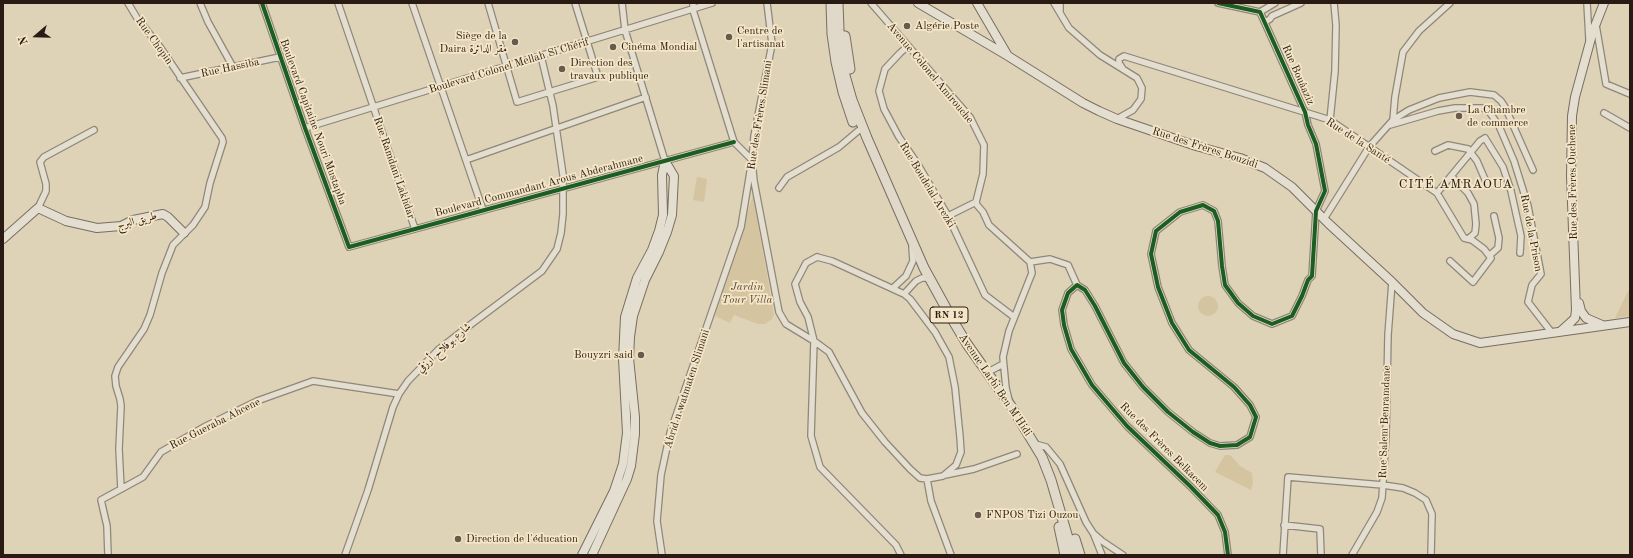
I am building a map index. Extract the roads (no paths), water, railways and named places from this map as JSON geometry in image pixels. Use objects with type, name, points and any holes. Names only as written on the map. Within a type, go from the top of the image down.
[{"type":"main road","name":"Avenue Larbi Ben M'Hidi","points":[[831,3],[834,49],[840,84],[848,109],[858,131],[866,138]]},
{"type":"main road","name":"Avenue Larbi Ben M'Hidi","points":[[838,3],[840,40],[844,72],[853,105],[866,138],[929,278],[959,332],[1011,406],[1035,444],[1051,480],[1073,555]]},
{"type":"main road","name":"Avenue Larbi Ben M'Hidi","points":[[844,3],[845,35],[849,63],[857,99],[866,125],[866,138]]},
{"type":"main road","name":"Rue des Frères Bouzidi","points":[[918,3],[1008,56],[1083,103],[1117,119],[1196,146],[1240,158],[1265,168],[1292,186],[1324,220],[1392,282],[1423,313],[1453,334],[1480,342],[1630,322]]},
{"type":"main road","points":[[977,3],[1008,56]]},
{"type":"main road","name":"Rue des Frères Ouchene","points":[[1557,332],[1575,318],[1576,295],[1571,176],[1572,116],[1575,97],[1589,44],[1604,3]]},
{"type":"main road","points":[[582,555],[614,492],[623,464],[627,433],[622,359],[625,317],[637,278],[652,250],[662,220],[664,197],[662,175],[665,161]]},
{"type":"main road","points":[[592,555],[628,478],[631,466],[635,434],[635,417],[629,358],[630,337],[633,316],[645,280],[659,252],[672,215],[674,176],[665,161]]},
{"type":"main road","points":[[3,239],[38,208]]},
{"type":"main road","name":"طريق البرج","points":[[38,208],[66,222],[97,228],[121,226],[133,220],[147,216],[164,214],[184,234]]},
{"type":"main road","name":"Rue des Frères Ouchene","points":[[1576,295],[1581,311],[1586,318],[1603,326]]},
{"type":"main road","name":"Avenue Larbi Ben M'Hidi","points":[[1051,480],[1051,493],[1065,555]]},
{"type":"main road","name":"Avenue Larbi Ben M'Hidi","points":[[1051,480],[1061,496],[1080,555]]},
{"type":"street","name":"Rue Chopin","points":[[122,489],[119,449],[121,406],[115,376],[118,367],[144,329],[173,245],[196,220],[205,207],[210,183],[223,142],[222,138],[160,47],[137,18],[128,3]]},
{"type":"street","points":[[200,3],[208,22],[233,67]]},
{"type":"street","name":"Boulevard Capitaine Nouri Mustapha","points":[[262,3],[305,128],[349,247]]},
{"type":"street","name":"Rue Ramdani Lakhdar","points":[[338,3],[415,229]]},
{"type":"street","points":[[412,3],[483,210]]},
{"type":"street","points":[[488,3],[517,102],[598,77],[575,3]]},
{"type":"street","points":[[622,3],[626,30],[665,161]]},
{"type":"street","points":[[693,3],[693,10],[734,142],[752,160],[754,181],[779,312],[786,324],[829,352],[862,412],[885,442],[920,478],[927,479],[974,469],[1017,454]]},
{"type":"street","name":"Boulevard Colonel Mellah Si Chérif","points":[[305,128],[712,3]]},
{"type":"street","name":"Rue des Frères Slimani","points":[[741,227],[752,160],[754,136],[772,44],[767,3]]},
{"type":"street","name":"Avenue Colonel Amirouche","points":[[871,3],[970,117],[984,145],[983,174],[976,202]]},
{"type":"street","points":[[1054,3],[1069,28],[1100,55],[1136,78],[1142,88],[1141,99],[1133,110],[1117,119]]},
{"type":"street","points":[[1060,3],[1060,13]]},
{"type":"street","points":[[1218,3],[1260,12],[1275,3]]},
{"type":"street","points":[[1265,22],[1272,16],[1301,3]]},
{"type":"street","points":[[1330,120],[1335,71],[1336,25],[1334,3]]},
{"type":"street","points":[[1392,122],[1403,52],[1419,32],[1450,3]]},
{"type":"street","points":[[1587,3],[1589,44]]},
{"type":"street","name":"Rue Bouâaziz","points":[[1260,12],[1305,112],[1308,125],[1316,144],[1325,191],[1316,211]]},
{"type":"street","points":[[1596,24],[1606,84],[1630,94]]},
{"type":"street","name":"Rue Boudelal Arezki","points":[[908,46],[886,69],[879,91],[884,109],[899,137],[917,163],[948,216],[985,295],[1005,312],[1014,317]]},
{"type":"street","name":"شارع بوفلاح أرزقي","points":[[345,555],[368,490],[393,407],[399,394],[408,381],[438,350],[475,320],[542,271],[556,249],[562,233],[564,190],[563,175],[550,93],[542,56]]},
{"type":"street","name":"Rue de la Santé","points":[[1123,69],[1119,63],[1119,59],[1124,56],[1330,120],[1437,193],[1464,238],[1484,249],[1490,255]]},
{"type":"street","name":"Rue Hassiba","points":[[180,78],[280,57]]},
{"type":"street","points":[[1324,220],[1369,147],[1392,122],[1409,110],[1439,98],[1470,92],[1494,95],[1505,107],[1534,170]]},
{"type":"street","points":[[466,160],[646,98]]},
{"type":"street","name":"Rue de la Prison","points":[[1392,122],[1455,108],[1482,108],[1488,110],[1499,126],[1514,161],[1528,206],[1541,274],[1532,286],[1528,302],[1557,332]]},
{"type":"street","points":[[1604,113],[1630,128]]},
{"type":"street","points":[[38,208],[46,191],[46,184],[40,162],[44,157],[94,130]]},
{"type":"street","points":[[779,188],[787,177],[839,147],[858,131]]},
{"type":"street","points":[[1437,193],[1480,141],[1485,138],[1488,140],[1503,167],[1511,190],[1521,236],[1520,253]]},
{"type":"street","name":"Boulevard Commandant Arous Abderahmane","points":[[349,247],[483,210],[564,190],[734,142]]},
{"type":"street","points":[[1435,151],[1448,146],[1468,149],[1477,161],[1487,184]]},
{"type":"street","points":[[1451,176],[1468,193],[1474,204],[1476,224],[1475,232],[1468,239]]},
{"type":"street","points":[[948,216],[976,202],[989,225],[1030,262],[1032,273],[1014,317],[1003,357],[1006,388],[1011,406]]},
{"type":"street","points":[[1030,262],[1050,259],[1068,265],[1077,285],[1085,290],[1095,306],[1124,363],[1143,387],[1168,412],[1193,432],[1210,443],[1220,446],[1236,444],[1250,437],[1256,417],[1250,405],[1234,387],[1189,350],[1172,323],[1158,287],[1151,254],[1156,231],[1180,212],[1203,205],[1214,212],[1218,221],[1225,285],[1238,303],[1253,316],[1272,324],[1292,316],[1308,280],[1312,276],[1316,211]]},
{"type":"street","points":[[1450,261],[1473,282],[1491,258],[1490,255],[1498,248],[1499,238],[1494,216]]},
{"type":"street","name":"Abrid n watmaten Slimani","points":[[662,555],[657,521],[661,475],[670,433],[741,227]]},
{"type":"street","points":[[893,288],[906,276],[913,261],[912,239]]},
{"type":"street","points":[[902,555],[896,546],[820,467],[811,436],[814,341],[808,317],[800,302],[795,284],[806,263],[817,257],[832,261],[893,288],[910,299],[935,332],[949,357],[961,452],[956,465],[943,476]]},
{"type":"street","points":[[904,294],[916,281],[922,278],[929,278]]},
{"type":"street","name":"Rue Salem Benramdane","points":[[1352,555],[1377,512],[1382,498],[1388,335],[1392,282]]},
{"type":"street","name":"Rue des Frères Belkacem","points":[[1077,285],[1068,293],[1062,310],[1064,325],[1075,358],[1092,385],[1127,426],[1218,515],[1225,532],[1228,555]]},
{"type":"street","points":[[986,370],[992,370],[1003,364]]},
{"type":"street","name":"Rue Gueraba Ahcene","points":[[108,555],[107,526],[101,500],[143,477],[161,452],[206,426],[256,401],[313,381],[399,394]]},
{"type":"street","points":[[1035,444],[1046,447],[1060,464],[1102,555]]},
{"type":"street","points":[[1283,555],[1288,478],[1383,485],[1403,488],[1426,500],[1432,514],[1431,555]]},
{"type":"street","points":[[927,479],[931,501],[951,555]]},
{"type":"street","points":[[1284,525],[1320,529],[1321,555]]},
{"type":"street","points":[[1093,533],[1102,541],[1121,553]]},
{"type":"street","points":[[1110,555],[1121,553]]},
{"type":"place","name":"Algérie Poste","points":[[907,26]]},
{"type":"place","name":"Centre de l'artisanat","points":[[729,37]]},
{"type":"place","name":"Siège de la Daira مقر الدائرة","points":[[515,42]]},
{"type":"place","name":"Cinéma Mondial","points":[[613,47]]},
{"type":"place","name":"Direction des travaux publique","points":[[562,69]]},
{"type":"place","name":"La Chambre de commerce","points":[[1459,116]]},
{"type":"place","name":"Bouyzri said","points":[[641,355]]},
{"type":"place","name":"FNPOS Tizi Ouzou","points":[[978,515]]},
{"type":"place","name":"Direction de l'éducation","points":[[458,539]]},
{"type":"district","name":"CITÉ AMRAOUA","points":[[1456,185]]},
{"type":"park label","name":"Jardin Tour Villa","points":[[747,293]]}]
